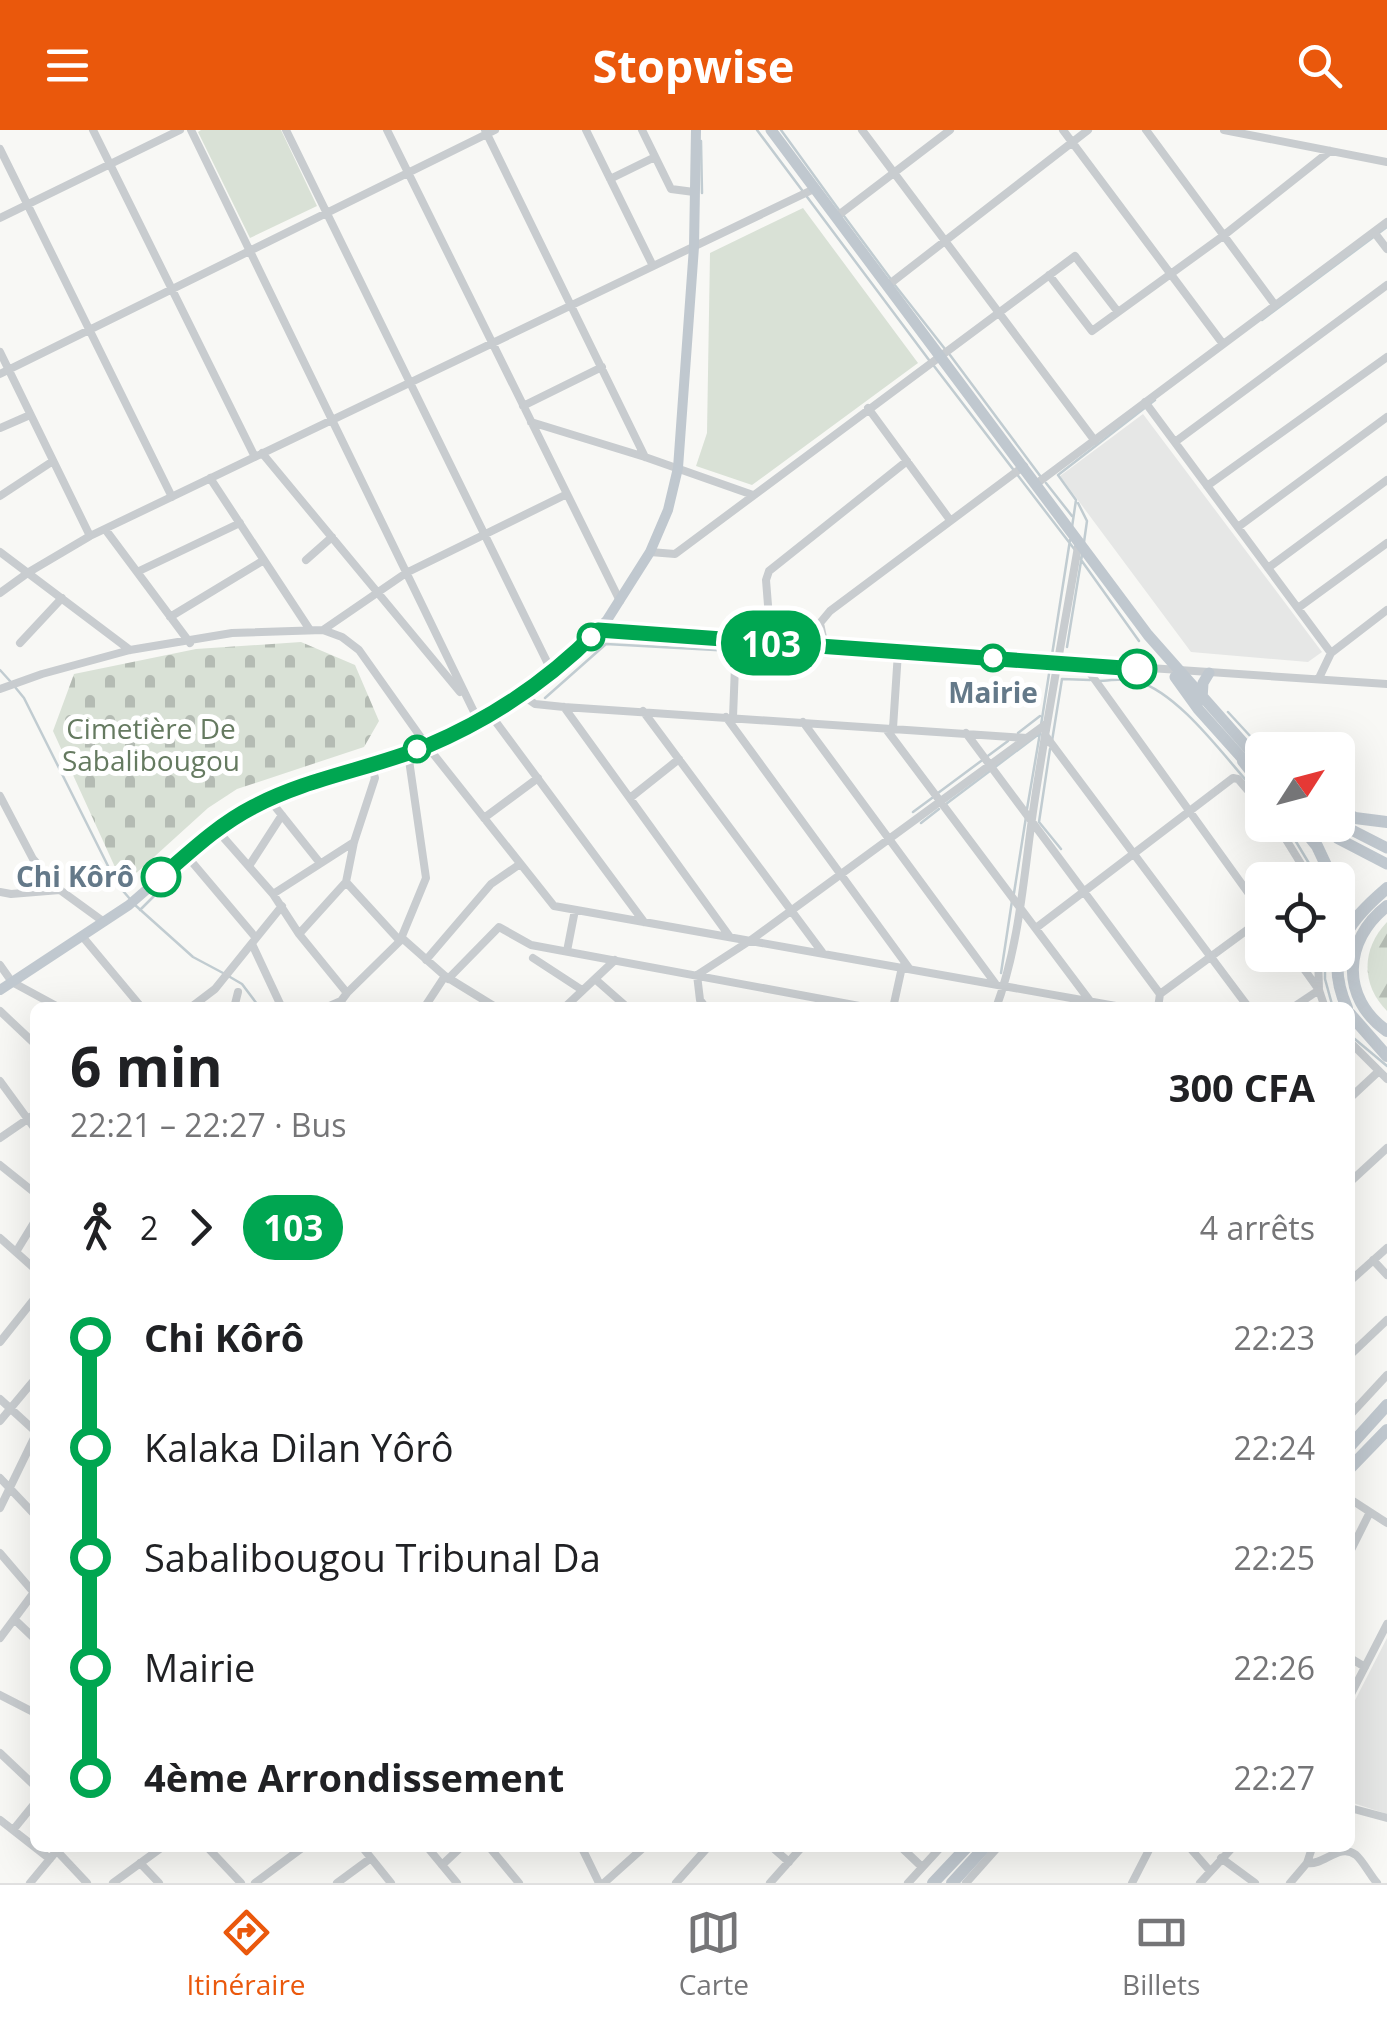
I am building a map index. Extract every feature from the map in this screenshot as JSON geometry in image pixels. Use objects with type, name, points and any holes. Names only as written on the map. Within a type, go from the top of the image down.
[{"type":"highway","points":[[1355,818],[1387,822]]},
{"type":"highway","points":[[1355,918],[1387,888]]},
{"type":"highway","points":[[1387,906],[1364,928],[1354,950],[1352,977],[1363,1006],[1387,1032]]},
{"type":"highway","points":[[1339,972],[1345,1002]]},
{"type":"highway","points":[[1355,1019],[1387,1056]]},
{"type":"highway","points":[[1355,1440],[1387,1405]]},
{"type":"highway","points":[[1355,1463],[1387,1430]]},
{"type":"highway","points":[[933,1883],[962,1852]]},
{"type":"highway","points":[[952,1883],[980,1852]]},
{"type":"main road","points":[[0,990],[132,903],[216,829],[269,799],[428,746],[522,695],[553,674],[620,603],[650,552],[668,510],[678,468],[694,247],[696,130]]},
{"type":"main road","points":[[771,130],[1173,668],[1198,709],[1243,761]]},
{"type":"main road","points":[[1173,668],[1245,746]]},
{"type":"main road","points":[[1202,700],[1203,684],[1209,673]]},
{"type":"main road","points":[[1355,832],[1387,848]]},
{"type":"main road","points":[[1345,842],[1387,864]]},
{"type":"street","points":[[93,130],[258,455],[332,537],[469,702]]},
{"type":"street","points":[[0,218],[180,130]]},
{"type":"street","points":[[190,130],[478,720]]},
{"type":"street","points":[[286,130],[553,674]]},
{"type":"street","points":[[387,130],[620,603]]},
{"type":"street","points":[[586,130],[653,266]]},
{"type":"street","points":[[642,130],[671,188],[694,192]]},
{"type":"street","points":[[862,130],[1095,441]]},
{"type":"street","points":[[1063,130],[1222,344]]},
{"type":"street","points":[[887,286],[1088,130]]},
{"type":"street","points":[[1146,130],[1276,305]]},
{"type":"street","points":[[1224,130],[1387,162]]},
{"type":"street","points":[[4,372],[489,131],[645,456]]},
{"type":"street","points":[[836,217],[945,132]]},
{"type":"street","points":[[0,150],[172,496]]},
{"type":"street","points":[[1049,274],[1092,331],[1223,236],[1330,151]]},
{"type":"street","points":[[610,179],[655,157]]},
{"type":"street","points":[[0,594],[90,536],[814,189]]},
{"type":"street","points":[[1036,484],[1387,222]]},
{"type":"street","points":[[1374,232],[1387,250]]},
{"type":"street","points":[[650,552],[675,554],[1075,256],[1118,312]]},
{"type":"street","points":[[1175,442],[1387,286]]},
{"type":"street","points":[[0,352],[4,372],[30,415],[90,536]]},
{"type":"street","points":[[1208,486],[1387,356]]},
{"type":"street","points":[[523,406],[602,367]]},
{"type":"street","points":[[1144,402],[1332,652]]},
{"type":"street","points":[[868,408],[950,520]]},
{"type":"street","points":[[0,428],[30,415]]},
{"type":"street","points":[[1238,527],[1387,416]]},
{"type":"street","points":[[531,422],[645,456],[753,495]]},
{"type":"street","points":[[0,496],[53,461]]},
{"type":"street","points":[[771,643],[766,580],[769,572],[907,461]]},
{"type":"street","points":[[798,645],[820,622],[1024,466]]},
{"type":"street","points":[[210,478],[310,630]]},
{"type":"street","points":[[1268,568],[1387,480]]},
{"type":"street","points":[[323,630],[406,574],[567,494]]},
{"type":"street","points":[[137,572],[240,523]]},
{"type":"street","points":[[105,529],[190,643]]},
{"type":"street","points":[[306,560],[332,537]]},
{"type":"street","points":[[997,1002],[1019,904],[1079,541]]},
{"type":"street","points":[[1298,608],[1387,544]]},
{"type":"street","points":[[0,552],[130,650]]},
{"type":"street","points":[[170,617],[264,560]]},
{"type":"street","points":[[20,643],[62,598]]},
{"type":"street","points":[[1318,678],[1332,652],[1387,610]]},
{"type":"street","points":[[820,622],[825,647]]},
{"type":"street","points":[[3,685],[130,650],[232,633],[323,630],[342,637],[359,650],[428,746],[554,906],[1099,1002]]},
{"type":"street","points":[[598,630],[1387,684]]},
{"type":"street","points":[[736,641],[729,717],[842,872],[905,968],[895,1002]]},
{"type":"street","points":[[898,652],[890,728],[1090,1000]]},
{"type":"street","points":[[1085,666],[1245,888]]},
{"type":"street","points":[[522,695],[535,704],[564,707],[1027,738]]},
{"type":"street","points":[[564,707],[730,937]]},
{"type":"street","points":[[643,711],[822,953]]},
{"type":"street","points":[[490,714],[644,922]]},
{"type":"street","points":[[803,722],[1000,984]]},
{"type":"street","points":[[696,975],[1027,738],[1045,729]]},
{"type":"street","points":[[1045,729],[1245,1002]]},
{"type":"street","points":[[966,733],[1160,994],[1159,1002]]},
{"type":"street","points":[[216,829],[282,906],[344,1000],[401,939],[426,878],[408,752]]},
{"type":"street","points":[[630,798],[679,759]]},
{"type":"street","points":[[299,934],[346,882],[374,778],[371,764]]},
{"type":"street","points":[[484,818],[538,778]]},
{"type":"street","points":[[1036,928],[1236,778],[1245,788]]},
{"type":"street","points":[[0,796],[33,859],[60,890],[104,922]]},
{"type":"street","points":[[269,799],[320,863]]},
{"type":"street","points":[[249,866],[282,815]]},
{"type":"street","points":[[0,824],[10,818]]},
{"type":"street","points":[[273,894],[354,842]]},
{"type":"street","points":[[186,855],[254,941],[279,1002]]},
{"type":"street","points":[[426,960],[491,884],[520,864]]},
{"type":"street","points":[[346,882],[401,939],[447,978],[487,1002]]},
{"type":"street","points":[[0,892],[60,890]]},
{"type":"street","points":[[0,904],[10,894]]},
{"type":"street","points":[[198,1002],[216,989],[282,906]]},
{"type":"street","points":[[568,951],[575,910]]},
{"type":"street","points":[[429,1002],[499,926],[531,945],[838,1002]]},
{"type":"street","points":[[1160,994],[1245,932]]},
{"type":"street","points":[[82,936],[137,1002]]},
{"type":"street","points":[[533,958],[582,990]]},
{"type":"street","points":[[570,1002],[615,960]]},
{"type":"street","points":[[0,965],[12,982],[49,1002]]},
{"type":"street","points":[[1306,972],[1319,990]]},
{"type":"street","points":[[1318,972],[1323,1002]]},
{"type":"street","points":[[696,975],[702,1002]]},
{"type":"street","points":[[594,979],[621,1002]]},
{"type":"street","points":[[1301,1002],[1319,990]]},
{"type":"street","points":[[236,1002],[238,992]]},
{"type":"street","points":[[0,1012],[30,1039]]},
{"type":"street","points":[[1355,1047],[1387,1079]]},
{"type":"street","points":[[1355,1093],[1379,1071]]},
{"type":"street","points":[[0,1081],[30,1115]]},
{"type":"street","points":[[0,1138],[30,1118]]},
{"type":"street","points":[[1355,1177],[1387,1148]]},
{"type":"street","points":[[0,1165],[30,1189]]},
{"type":"street","points":[[16,1252],[30,1229]]},
{"type":"street","points":[[0,1238],[30,1265]]},
{"type":"street","points":[[1355,1276],[1387,1248]]},
{"type":"street","points":[[1373,1260],[1387,1275]]},
{"type":"street","points":[[0,1342],[30,1304]]},
{"type":"street","points":[[1355,1350],[1387,1320]]},
{"type":"street","points":[[1355,1410],[1387,1375]]},
{"type":"street","points":[[0,1421],[30,1385]]},
{"type":"street","points":[[0,1399],[30,1429]]},
{"type":"street","points":[[0,1508],[30,1444]]},
{"type":"street","points":[[0,1478],[30,1508]]},
{"type":"street","points":[[1355,1502],[1387,1523]]},
{"type":"street","points":[[1355,1542],[1370,1512]]},
{"type":"street","points":[[0,1553],[30,1587]]},
{"type":"street","points":[[0,1638],[30,1599]]},
{"type":"street","points":[[14,1619],[30,1633]]},
{"type":"street","points":[[1355,1686],[1387,1624]]},
{"type":"street","points":[[1355,1662],[1364,1668]]},
{"type":"street","points":[[0,1694],[30,1710]]},
{"type":"street","points":[[0,1753],[30,1781]]},
{"type":"street","points":[[12,1830],[30,1809]]},
{"type":"street","points":[[1355,1809],[1387,1818]]},
{"type":"street","points":[[0,1820],[30,1844]]},
{"type":"street","points":[[41,1852],[50,1859]]},
{"type":"street","points":[[30,1883],[56,1852]]},
{"type":"street","points":[[60,1852],[86,1883]]},
{"type":"street","points":[[113,1883],[155,1852]]},
{"type":"street","points":[[212,1852],[242,1883]]},
{"type":"street","points":[[254,1883],[293,1852]]},
{"type":"street","points":[[366,1852],[391,1883]]},
{"type":"street","points":[[431,1852],[457,1883]]},
{"type":"street","points":[[442,1865],[456,1852]]},
{"type":"street","points":[[493,1852],[519,1883]]},
{"type":"street","points":[[584,1852],[602,1883],[638,1852]]},
{"type":"street","points":[[676,1883],[703,1852]]},
{"type":"street","points":[[777,1852],[788,1862]]},
{"type":"street","points":[[770,1883],[797,1852]]},
{"type":"street","points":[[906,1852],[922,1867]]},
{"type":"street","points":[[908,1883],[936,1852]]},
{"type":"street","points":[[966,1883],[993,1852]]},
{"type":"street","points":[[1132,1883],[1148,1852]]},
{"type":"street","points":[[1193,1852],[1210,1871]]},
{"type":"street","points":[[1200,1883],[1228,1852]]},
{"type":"street","points":[[1290,1883],[1307,1863],[1311,1852]]},
{"type":"street","points":[[1307,1863],[1316,1864],[1336,1852]]},
{"type":"street","points":[[1351,1852],[1377,1883]]},
{"type":"street","points":[[337,1883],[371,1858]]},
{"type":"street","points":[[1221,1858],[1255,1883]]},
{"type":"street","points":[[140,1863],[158,1883]]},
{"type":"shaded area","points":[[1143,414],[1322,652],[1308,662],[1191,652],[1060,476]]},
{"type":"shaded area","points":[[1387,1638],[1387,1814],[1355,1804],[1355,1700]]},
{"type":"green space","points":[[281,130],[317,206],[250,238],[198,132]]},
{"type":"green space","points":[[803,208],[918,363],[752,485],[696,466],[707,433],[710,253]]},
{"type":"green space","name":"Cimetière De Sabalibougou","points":[[301,642],[355,665],[379,721],[364,747],[237,789],[208,808],[133,876],[119,876],[53,731],[74,674],[196,649]]},
{"type":"green space","points":[[1387,922],[1387,1011],[1372,990],[1368,967],[1372,944]]},
{"type":"waterway","points":[[757,130],[929,360]]},
{"type":"waterway","points":[[781,130],[839,210]]},
{"type":"waterway","points":[[701,141],[702,193]]},
{"type":"waterway","points":[[844,216],[890,278]]},
{"type":"waterway","points":[[1262,320],[1387,227]]},
{"type":"waterway","points":[[894,284],[945,349]]},
{"type":"waterway","points":[[950,355],[1041,477]]},
{"type":"waterway","points":[[934,366],[1075,550]]},
{"type":"waterway","points":[[1072,527],[1076,500],[1058,475],[1155,400]]},
{"type":"waterway","points":[[1046,483],[1072,516]]},
{"type":"waterway","points":[[1078,503],[1087,521],[1084,542]]},
{"type":"waterway","points":[[1041,725],[1070,540]]},
{"type":"waterway","points":[[1067,647],[1082,555]]},
{"type":"waterway","points":[[1079,557],[1139,641]]},
{"type":"waterway","points":[[545,698],[606,644],[733,651]]},
{"type":"waterway","points":[[741,651],[892,660]]},
{"type":"waterway","points":[[900,661],[1000,667]]},
{"type":"waterway","points":[[0,670],[10,681]]},
{"type":"waterway","points":[[1052,741],[1062,679],[1090,680]]},
{"type":"waterway","points":[[1098,681],[1137,681],[1171,700],[1245,779]]},
{"type":"waterway","points":[[15,687],[117,884],[130,899]]},
{"type":"waterway","points":[[1228,712],[1246,732]]},
{"type":"waterway","points":[[1018,733],[1040,716]]},
{"type":"waterway","points":[[1027,809],[1040,733]]},
{"type":"waterway","points":[[946,804],[1039,734]]},
{"type":"waterway","points":[[938,793],[1008,741]]},
{"type":"waterway","points":[[1050,749],[1039,822],[1061,849]]},
{"type":"waterway","points":[[913,812],[932,798]]},
{"type":"waterway","points":[[921,823],[939,809]]},
{"type":"waterway","points":[[224,833],[248,817]]},
{"type":"waterway","points":[[1014,893],[1026,817]]},
{"type":"waterway","points":[[193,858],[218,837]]},
{"type":"waterway","points":[[1296,842],[1308,862]]},
{"type":"waterway","points":[[140,910],[187,863]]},
{"type":"waterway","points":[[1001,973],[1012,901]]},
{"type":"waterway","points":[[135,905],[193,957],[223,973]]},
{"type":"waterway","points":[[1325,972],[1331,1002]]},
{"type":"waterway","points":[[230,977],[242,984],[256,1002]]},
{"type":"waterway","points":[[1355,1039],[1387,1066]]},
{"type":"bus line","name":"103","points":[[161,877],[216,829],[250,808],[428,746],[490,714],[546,680],[598,630],[1137,669]]},
{"type":"place","name":"Mairie","points":[[993,658]]},
{"type":"place","name":"Chi Kôrô","points":[[161,877]]}]
